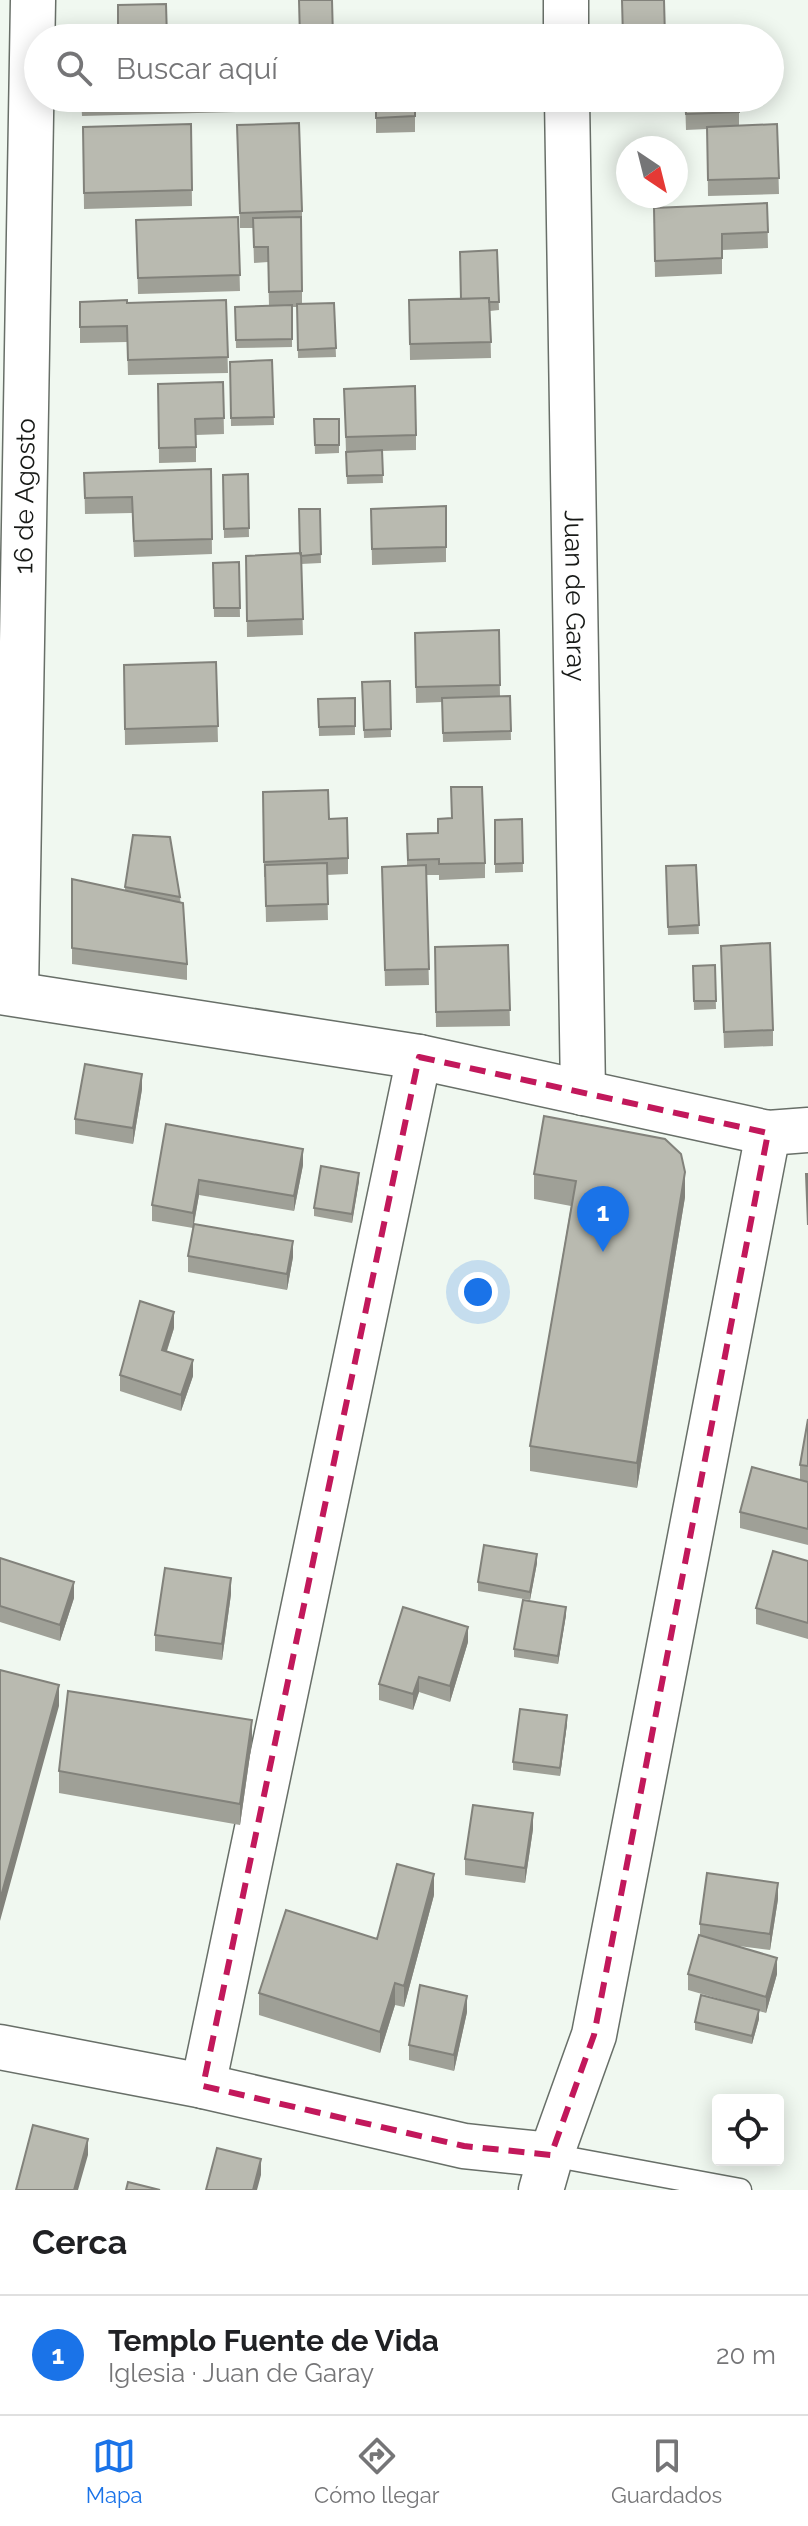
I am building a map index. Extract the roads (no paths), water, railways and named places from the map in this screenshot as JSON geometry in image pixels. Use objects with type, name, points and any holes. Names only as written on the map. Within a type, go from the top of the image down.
[{"type":"street","name":"16 de Agosto","points":[[32,24],[33,0]]},
{"type":"street","points":[[566,0],[566,24]]},
{"type":"street","name":"16 de Agosto","points":[[8,992],[30,112]]},
{"type":"street","name":"Juan de Garay","points":[[567,112],[583,1093]]},
{"type":"street","points":[[0,2047],[203,2086],[464,2146],[546,2172],[594,2035],[788,1132],[583,1093],[419,1057],[8,992]]},
{"type":"street","points":[[203,2086],[419,1057]]},
{"type":"lane","points":[[546,2172],[740,2190]]},
{"type":"place","name":"Templo Fuente de Vida","points":[[603,1252]]}]
